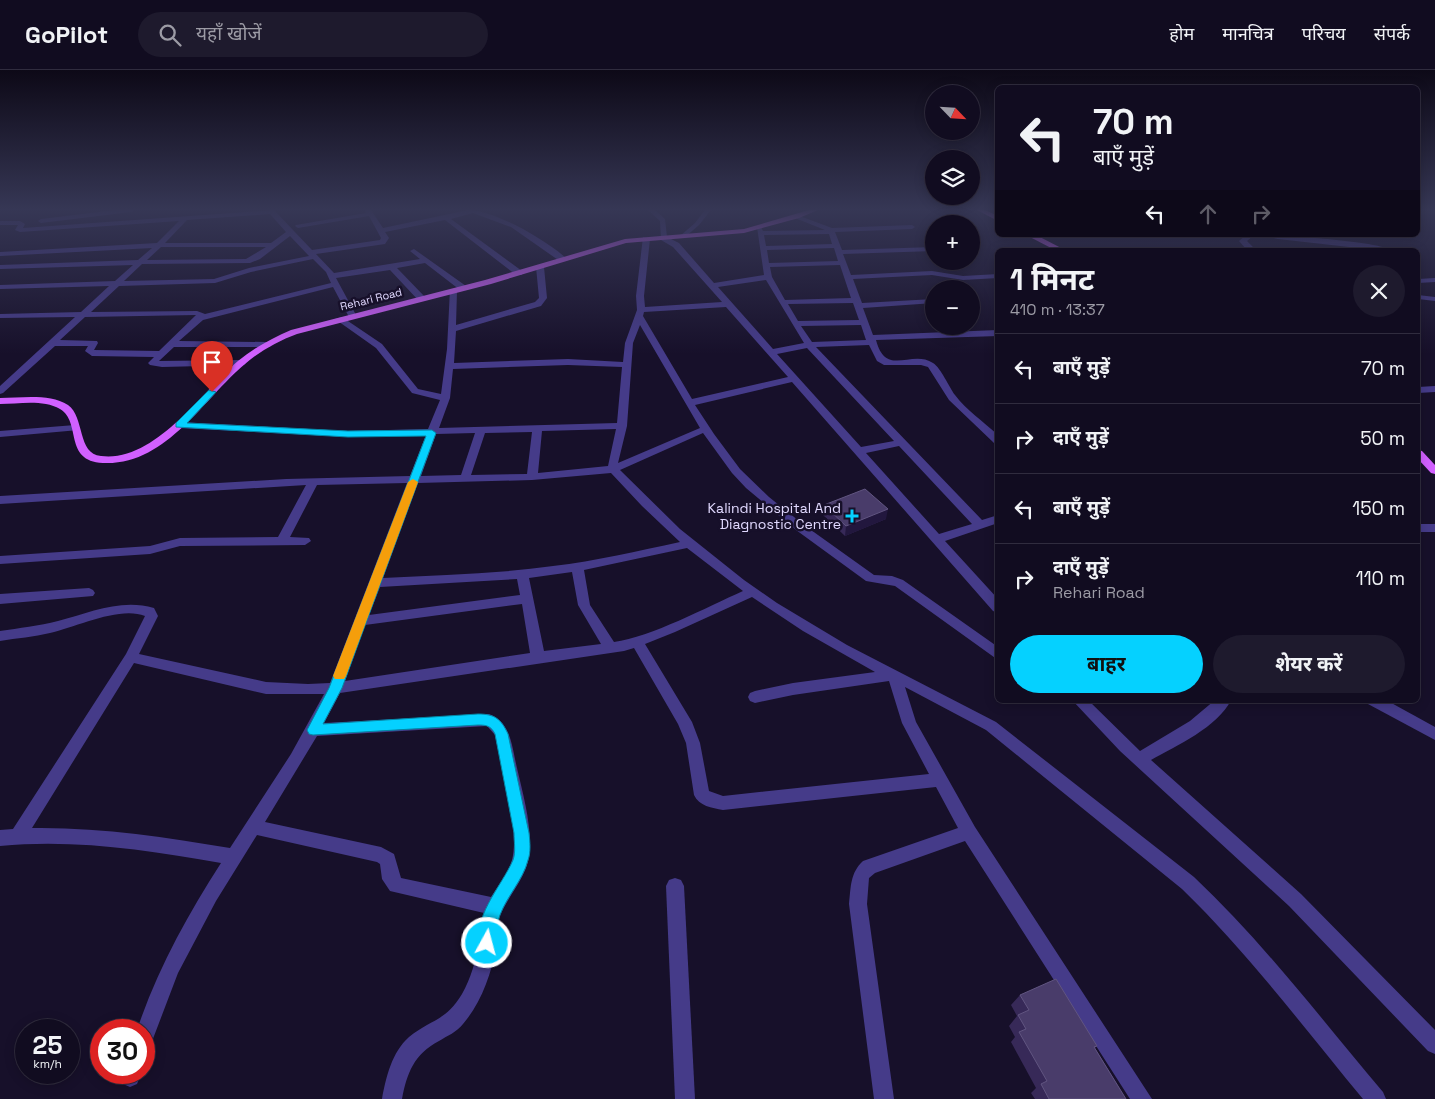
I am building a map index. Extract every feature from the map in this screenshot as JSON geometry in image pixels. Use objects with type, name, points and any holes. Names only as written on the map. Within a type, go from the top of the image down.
[{"type":"main road","name":"Rehari Road","points":[[0,401],[52,402],[71,412],[84,452],[101,460],[130,455],[147,447],[179,425],[241,363],[267,344],[294,332],[352,315],[453,291],[570,258]]},
{"type":"main road","points":[[1420,455],[1435,471]]},
{"type":"street","points":[[0,391],[147,258]]},
{"type":"street","points":[[0,267],[143,262],[247,261],[254,258]]},
{"type":"street","points":[[0,287],[215,281],[292,258]]},
{"type":"street","points":[[314,258],[334,280],[352,315]]},
{"type":"street","points":[[423,258],[463,288]]},
{"type":"street","points":[[499,258],[519,273]]},
{"type":"street","points":[[644,258],[640,314],[629,343],[622,426],[613,462],[614,469],[645,505],[687,544],[752,592],[834,643],[964,709],[991,726],[1188,883],[1242,941],[1376,1099]]},
{"type":"street","points":[[687,258],[995,605]]},
{"type":"street","points":[[765,258],[768,277],[809,345],[980,525]]},
{"type":"street","points":[[841,258],[864,322],[883,362],[890,364],[922,362],[931,365],[955,402],[995,438]]},
{"type":"street","points":[[241,363],[153,363],[200,318],[334,280],[426,260]]},
{"type":"street","points":[[766,266],[842,263]]},
{"type":"street","points":[[452,329],[538,304],[543,298],[540,267]]},
{"type":"street","points":[[392,268],[422,298]]},
{"type":"street","points":[[847,277],[932,273],[956,277],[994,276]]},
{"type":"street","points":[[712,286],[768,277]]},
{"type":"street","points":[[1420,281],[1435,280]]},
{"type":"street","points":[[150,1019],[171,965],[234,857],[313,730],[335,688],[445,398],[452,329],[453,291]]},
{"type":"street","points":[[1420,297],[1435,299]]},
{"type":"street","points":[[784,302],[925,301]]},
{"type":"street","points":[[640,314],[728,304]]},
{"type":"street","points":[[0,316],[190,312],[201,314],[200,318]]},
{"type":"street","points":[[640,314],[696,418],[737,472],[782,512],[870,578],[893,580],[899,583],[995,653]]},
{"type":"street","points":[[339,319],[379,346],[410,388],[415,391],[445,398]]},
{"type":"street","points":[[795,324],[864,322]]},
{"type":"street","points":[[771,352],[809,345],[995,333]]},
{"type":"street","points":[[53,343],[94,343],[90,351],[92,353],[161,354]]},
{"type":"street","points":[[173,344],[267,344]]},
{"type":"street","points":[[449,366],[560,362],[627,365]]},
{"type":"street","points":[[689,403],[794,379]]},
{"type":"street","points":[[1420,390],[1435,389]]},
{"type":"street","points":[[179,425],[348,434],[622,426]]},
{"type":"street","points":[[0,434],[75,428]]},
{"type":"street","points":[[532,477],[537,429]]},
{"type":"street","points":[[0,500],[313,482],[532,477],[614,469],[704,429]]},
{"type":"street","points":[[465,478],[481,431]]},
{"type":"street","points":[[859,451],[902,442]]},
{"type":"street","points":[[282,541],[313,482]]},
{"type":"street","points":[[938,539],[995,520]]},
{"type":"street","points":[[1420,528],[1435,528]]},
{"type":"street","points":[[0,560],[150,550],[180,542],[305,541]]},
{"type":"street","points":[[375,583],[522,573],[578,567],[687,544]]},
{"type":"street","points":[[578,567],[584,605],[610,647]]},
{"type":"street","points":[[522,573],[538,657]]},
{"type":"street","points":[[131,657],[266,688],[308,690],[335,688],[637,642],[752,592]]},
{"type":"street","points":[[0,600],[89,593]]},
{"type":"street","points":[[360,620],[527,599]]},
{"type":"street","points":[[0,636],[46,629],[106,611],[140,610],[149,611],[152,616],[131,657],[18,836]]},
{"type":"street","points":[[637,642],[685,722],[693,743],[702,795],[710,800],[723,803],[940,780]]},
{"type":"street","points":[[754,697],[793,689],[894,675]]},
{"type":"street","points":[[894,675],[909,723],[969,832],[1142,1099]]},
{"type":"street","points":[[1082,703],[1140,759],[1273,878],[1326,929],[1435,1044]]},
{"type":"street","points":[[1140,759],[1199,723],[1222,703]]},
{"type":"street","points":[[1378,703],[1435,734]]},
{"type":"street","points":[[313,730],[489,720],[496,724],[503,743],[522,833],[520,861],[495,907],[489,924],[483,965],[467,1004],[454,1020],[413,1046],[404,1059],[396,1077],[392,1099]]},
{"type":"street","points":[[253,827],[381,855],[388,860],[391,879],[396,885],[495,907]]},
{"type":"street","points":[[884,1099],[858,904],[861,874],[868,867],[969,832]]},
{"type":"street","points":[[0,838],[90,835],[133,840],[234,857]]},
{"type":"street","points":[[676,886],[685,1099]]},
{"type":"building","points":[[865,489],[888,509],[846,526],[824,505]]},
{"type":"building","points":[[1056,979],[1097,1046],[1094,1047],[1126,1099],[1049,1099],[1041,1084],[1047,1081],[1019,1032],[1026,1029],[1018,1015],[1029,1010],[1020,995]]},
{"type":"slow traffic","points":[[340,676],[413,482]]},
{"type":"place","name":"Kalindi Hospital And Diagnostic Centre","points":[[852,516]]},
{"type":"route","points":[[212,392],[179,425],[348,434],[432,433],[335,688],[313,730],[478,720],[489,720],[496,724],[502,734],[522,833],[522,849],[520,861],[495,907],[489,924],[487,943]]}]
